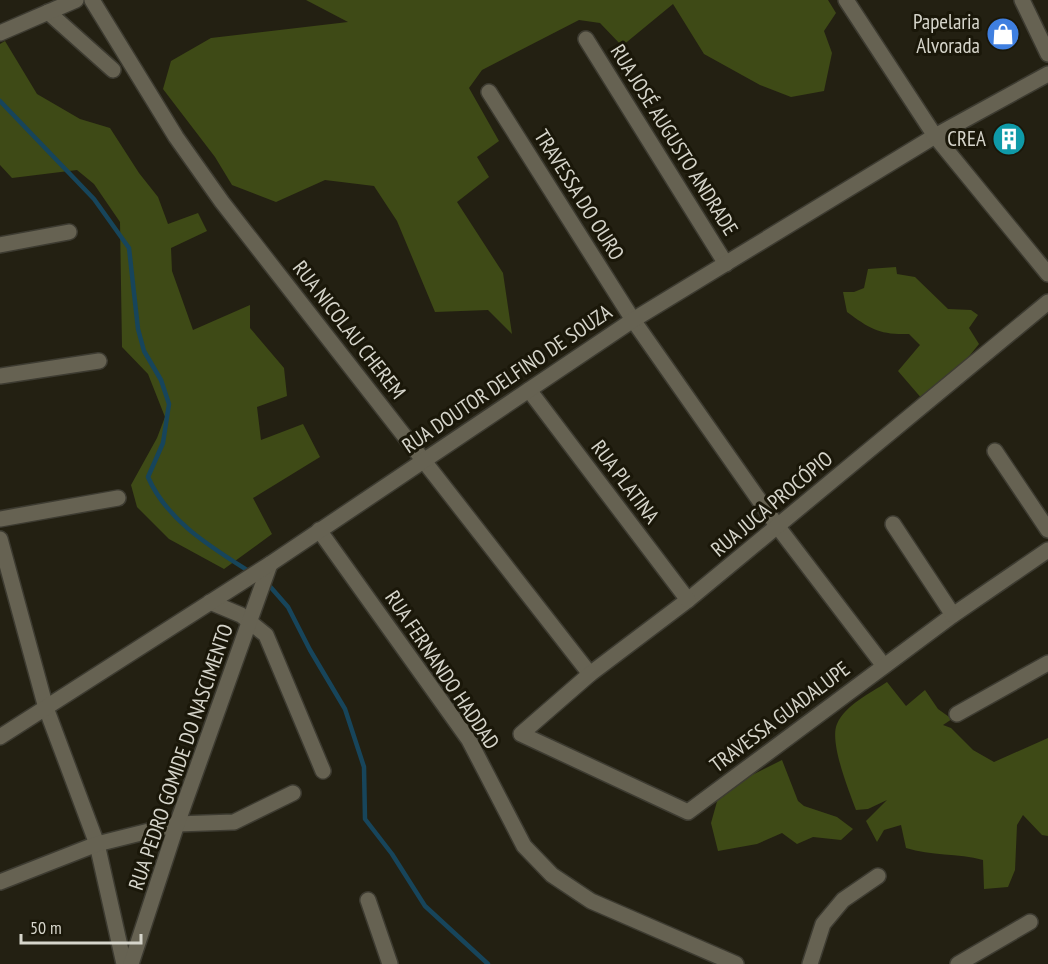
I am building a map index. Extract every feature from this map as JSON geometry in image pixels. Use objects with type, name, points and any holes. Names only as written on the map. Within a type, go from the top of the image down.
[{"type":"street","points":[[0,33],[76,0]]},
{"type":"street","name":"RUA NICOLAU CHEREM","points":[[92,0],[176,137],[222,202],[590,674]]},
{"type":"street","points":[[846,0],[935,136],[1048,273]]},
{"type":"street","points":[[1022,0],[1048,54]]},
{"type":"street","points":[[48,12],[113,70]]},
{"type":"street","name":"RUA JOSÉ AUGUSTO ANDRADE","points":[[586,39],[726,264]]},
{"type":"street","name":"RUA DOUTOR DELFINO DE SOUZA","points":[[0,737],[270,564],[633,320],[935,136],[1048,74]]},
{"type":"street","name":"TRAVESSA DO OURO","points":[[489,92],[633,320],[778,527],[884,666]]},
{"type":"street","points":[[0,245],[69,232]]},
{"type":"street","name":"RUA JUCA PROCÓPIO","points":[[520,734],[590,674],[688,600],[778,527],[1048,302]]},
{"type":"street","points":[[0,376],[99,361]]},
{"type":"street","name":"RUA PLATINA","points":[[529,390],[688,600]]},
{"type":"street","points":[[995,451],[1048,530]]},
{"type":"street","points":[[0,519],[118,498]]},
{"type":"street","points":[[892,525],[953,615]]},
{"type":"street","name":"RUA FERNANDO HADDAD","points":[[319,530],[469,740],[524,846],[552,875],[591,901],[736,964]]},
{"type":"street","points":[[0,539],[46,708],[97,844],[124,964]]},
{"type":"street","name":"TRAVESSA GUADALUPE","points":[[520,734],[688,812],[953,615],[1048,550]]},
{"type":"street","name":"RUA PEDRO GOMIDE DO NASCIMENTO","points":[[131,964],[177,824],[270,564]]},
{"type":"street","points":[[210,602],[251,621],[266,635],[323,771]]},
{"type":"street","points":[[957,714],[1048,663]]},
{"type":"street","points":[[0,882],[97,844],[177,824],[234,822],[293,793]]},
{"type":"street","points":[[810,964],[823,924],[843,900],[878,876]]},
{"type":"street","points":[[368,900],[390,964]]},
{"type":"street","points":[[957,964],[1030,922]]},
{"type":"street","points":[[119,940],[128,941],[140,936]]},
{"type":"green space","points":[[306,0],[828,0],[836,13],[824,31],[832,53],[824,91],[791,97],[760,85],[704,54],[673,4],[622,46],[600,23],[579,20],[482,70],[469,88],[499,141],[477,157],[489,177],[457,202],[503,273],[512,334],[488,310],[435,312],[397,221],[374,186],[325,180],[276,202],[232,185],[215,157],[163,89],[171,61],[211,38],[348,22]]},
{"type":"green space","points":[[5,41],[37,94],[80,119],[110,128],[139,173],[158,197],[168,224],[198,213],[207,231],[171,248],[172,271],[193,330],[250,305],[250,328],[284,368],[287,396],[257,407],[261,440],[303,424],[320,457],[253,498],[272,534],[224,569],[169,539],[137,507],[131,485],[157,438],[165,417],[148,374],[122,347],[120,222],[94,184],[77,170],[12,178],[0,165],[0,44]]},
{"type":"green space","points":[[896,267],[897,274],[915,277],[948,309],[971,310],[978,315],[969,328],[979,344],[953,376],[923,400],[898,371],[920,345],[909,334],[876,330],[847,312],[843,292],[854,292],[864,288],[868,269]]},
{"type":"green space","points":[[887,682],[906,706],[925,690],[938,709],[952,719],[943,725],[951,728],[973,750],[994,762],[1048,738],[1048,836],[1042,835],[1023,815],[1017,825],[1015,870],[1008,887],[984,889],[983,860],[906,848],[901,825],[884,830],[877,842],[866,821],[887,800],[868,809],[856,810],[838,754],[835,732],[841,717],[852,705]]},
{"type":"green space","points":[[782,760],[798,801],[804,806],[837,817],[853,829],[841,840],[813,837],[797,844],[782,833],[757,844],[718,851],[711,823],[718,798],[736,783]]},
{"type":"waterway","points":[[0,101],[94,199],[129,248],[138,329],[144,351],[161,380],[169,404],[163,443],[148,477],[156,493],[166,507],[192,532],[250,572]]},
{"type":"waterway","points":[[267,583],[288,607],[345,709],[364,767],[365,819],[392,854],[425,906],[488,964]]},
{"type":"place","name":"Papelaria Alvorada","points":[[1003,34]]},
{"type":"place","name":"CREA","points":[[1009,139]]}]
